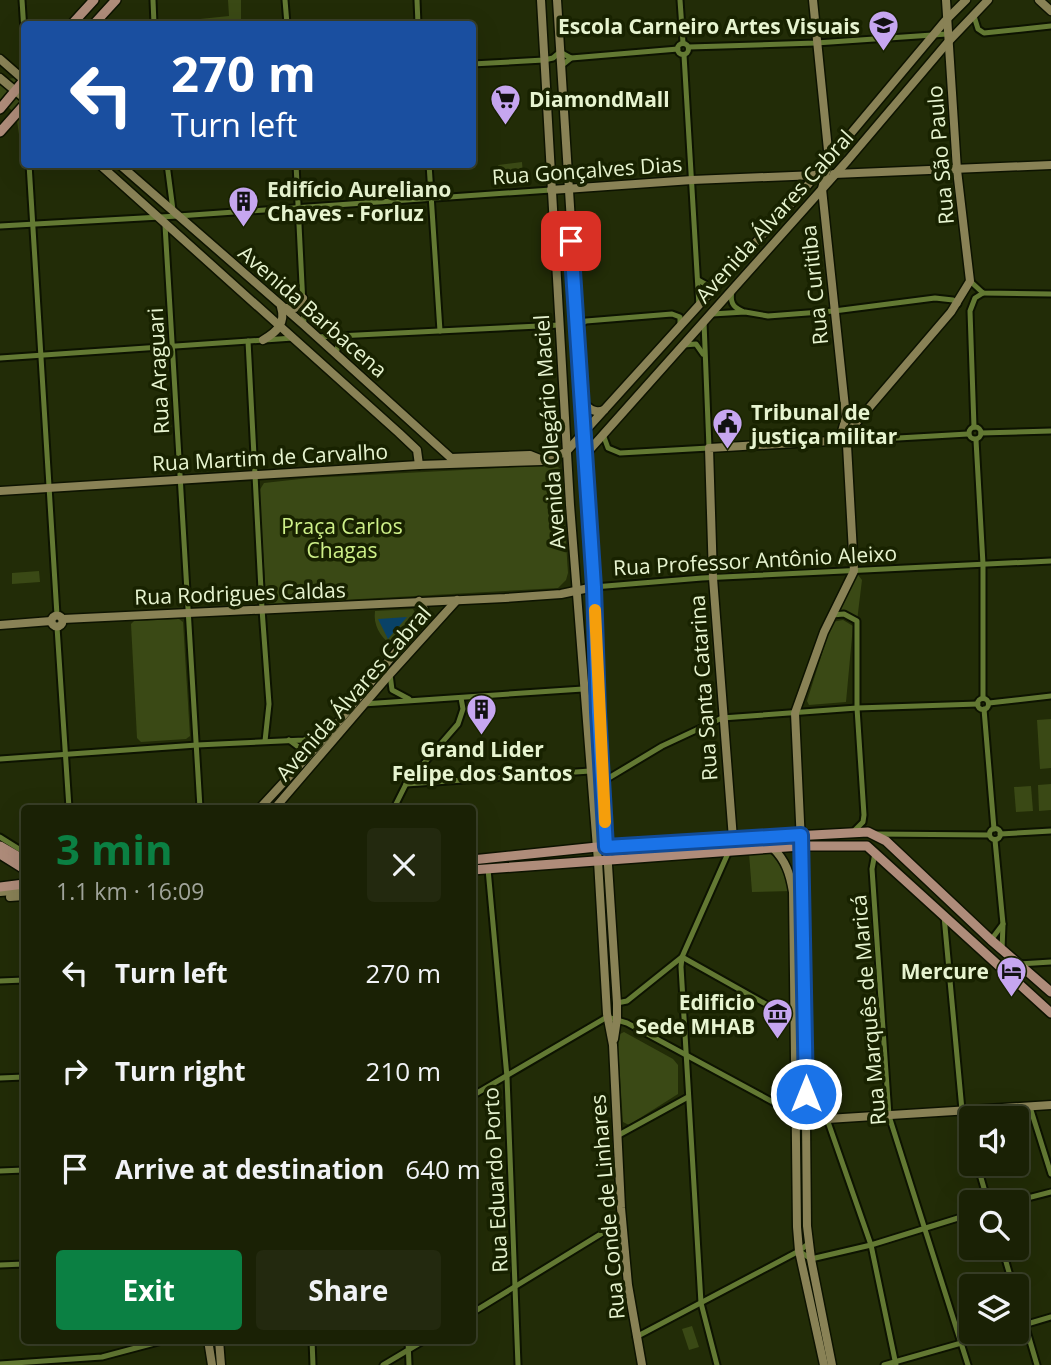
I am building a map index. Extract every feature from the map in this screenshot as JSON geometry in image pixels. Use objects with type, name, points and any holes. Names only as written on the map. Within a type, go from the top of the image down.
[{"type":"main road","points":[[75,21],[94,0]]},
{"type":"main road","points":[[97,21],[116,0]]},
{"type":"main road","points":[[0,109],[21,84]]},
{"type":"main road","points":[[0,132],[21,108]]},
{"type":"main road","points":[[476,860],[601,847],[853,832],[872,834],[886,841],[1017,964],[1051,992]]},
{"type":"main road","points":[[476,870],[802,846],[861,845],[875,852],[1051,1013]]},
{"type":"main road","points":[[0,846],[20,862]]},
{"type":"main road","points":[[0,854],[20,862]]},
{"type":"main road","points":[[0,892],[21,885]]},
{"type":"street","points":[[22,0],[23,21]]},
{"type":"street","points":[[153,0],[154,21]]},
{"type":"street","points":[[285,0],[287,21]]},
{"type":"street","points":[[417,0],[418,21]]},
{"type":"street","name":"Avenida Olegário Maciel","points":[[541,0],[566,452],[583,689],[590,771],[603,860]]},
{"type":"street","name":"Avenida Olegário Maciel","points":[[557,0],[594,587],[602,782],[601,847]]},
{"type":"street","points":[[561,66],[571,58],[678,49],[683,43],[680,0]]},
{"type":"street","points":[[813,0],[829,160],[847,161]]},
{"type":"street","name":"Rua São Paulo","points":[[946,0],[945,21],[957,170],[970,281]]},
{"type":"street","name":"Avenida Álvares Cabral","points":[[566,452],[821,175],[829,160],[945,21],[966,0]]},
{"type":"street","name":"Avenida Álvares Cabral","points":[[585,455],[604,437],[836,174],[948,38],[988,0]]},
{"type":"street","points":[[1039,0],[1051,11]]},
{"type":"street","points":[[974,16],[978,29],[984,33],[1051,26]]},
{"type":"street","points":[[683,43],[689,47],[933,36],[948,38]]},
{"type":"street","points":[[689,47],[684,54],[699,306]]},
{"type":"street","points":[[678,49],[684,54]]},
{"type":"street","points":[[476,64],[544,60],[553,58],[560,51],[571,58]]},
{"type":"street","points":[[0,59],[21,77]]},
{"type":"street","points":[[0,78],[21,96]]},
{"type":"street","name":"Rua Gonçalves Dias","points":[[0,226],[157,218],[692,180],[1051,164]]},
{"type":"street","points":[[29,168],[69,805]]},
{"type":"street","name":"Avenida Barbacena","points":[[103,168],[396,430],[417,450],[419,465]]},
{"type":"street","name":"Avenida Barbacena","points":[[123,168],[304,325],[451,458]]},
{"type":"street","points":[[165,225],[175,215],[168,168]]},
{"type":"street","points":[[296,168],[304,325]]},
{"type":"street","points":[[429,168],[440,331]]},
{"type":"street","name":"Rua Curitiba","points":[[821,175],[846,417]]},
{"type":"street","name":"Rua Araguari","points":[[165,225],[200,805]]},
{"type":"street","points":[[698,280],[717,286]]},
{"type":"street","points":[[832,1365],[808,1244],[802,846],[794,713],[824,632],[854,571],[848,438],[855,424],[958,303],[970,281],[983,293]]},
{"type":"street","points":[[733,288],[731,299],[736,309],[768,316],[834,311],[935,298],[958,303]]},
{"type":"street","points":[[1051,294],[983,293],[975,298],[970,312],[974,427],[981,433],[1051,431]]},
{"type":"street","points":[[263,340],[280,326],[282,306],[295,308],[303,298]]},
{"type":"street","points":[[710,314],[745,312]]},
{"type":"street","points":[[577,326],[586,321],[672,314],[680,317],[677,331]]},
{"type":"street","name":"Rua Santa Catarina","points":[[704,322],[713,578],[733,839],[729,851]]},
{"type":"street","points":[[317,337],[560,325]]},
{"type":"street","points":[[325,366],[334,361],[339,341],[346,336]]},
{"type":"street","points":[[0,358],[293,338]]},
{"type":"street","points":[[248,341],[269,704],[265,741]]},
{"type":"street","points":[[682,346],[695,344],[704,354]]},
{"type":"street","points":[[351,389],[355,382],[362,378]]},
{"type":"street","points":[[582,402],[594,411],[607,409]]},
{"type":"street","points":[[846,417],[855,424]]},
{"type":"street","points":[[604,437],[608,448],[620,453],[830,441],[844,429],[846,417]]},
{"type":"street","points":[[396,430],[407,419]]},
{"type":"street","points":[[968,434],[974,427]]},
{"type":"street","points":[[975,440],[981,433]]},
{"type":"street","points":[[863,440],[968,434]]},
{"type":"street","points":[[968,434],[975,440]]},
{"type":"street","points":[[975,440],[983,564],[983,698],[978,704]]},
{"type":"street","name":"Rua Martim de Carvalho","points":[[0,491],[419,465],[542,461],[566,452]]},
{"type":"street","name":"Rua Martim de Carvalho","points":[[451,458],[530,455],[542,461]]},
{"type":"street","name":"Rua Professor Antônio Aleixo","points":[[419,601],[561,594],[594,587],[713,578],[1051,561]]},
{"type":"street","name":"Avenida Álvares Cabral","points":[[278,805],[457,600]]},
{"type":"street","name":"Avenida Álvares Cabral","points":[[263,805],[330,732],[422,620],[424,608],[419,601]]},
{"type":"street","name":"Rua Rodrigues Caldas","points":[[0,625],[189,612],[305,609],[419,601]]},
{"type":"street","points":[[832,615],[844,614],[857,621],[857,708],[864,815],[863,822],[853,832]]},
{"type":"street","points":[[390,674],[392,690],[412,701]]},
{"type":"street","points":[[350,706],[583,689],[590,691],[598,712]]},
{"type":"street","points":[[983,698],[989,703],[1051,696]]},
{"type":"street","points":[[396,805],[406,784],[458,724],[463,709],[461,698]]},
{"type":"street","points":[[984,709],[989,703]]},
{"type":"street","points":[[602,782],[662,746],[722,718],[857,708],[978,704],[984,709],[994,829],[989,835]]},
{"type":"street","points":[[0,759],[304,740],[330,732]]},
{"type":"street","points":[[276,805],[277,798],[300,772],[305,759],[300,749],[289,740]]},
{"type":"street","points":[[406,784],[590,771]]},
{"type":"street","points":[[994,829],[1000,834],[1051,831]]},
{"type":"street","points":[[872,834],[989,835],[995,840],[1003,924],[1002,950]]},
{"type":"street","points":[[995,840],[1000,834]]},
{"type":"street","points":[[0,837],[21,850]]},
{"type":"street","points":[[773,848],[789,870],[793,892],[797,1227],[799,1251],[824,1365]]},
{"type":"street","points":[[717,1365],[701,1303],[685,1056],[682,957],[729,851]]},
{"type":"street","name":"Rua Marquês de Maricá","points":[[875,852],[872,869],[889,1116],[959,1337]]},
{"type":"street","name":"Rua Conde de Linhares","points":[[603,860],[617,1003],[613,1045]]},
{"type":"street","name":"Rua Conde de Linhares","points":[[603,860],[607,1017],[613,1045],[622,1221],[628,1284],[642,1365]]},
{"type":"street","name":"Rua Eduardo Porto","points":[[488,869],[507,1077],[518,1365]]},
{"type":"street","points":[[0,892],[21,890]]},
{"type":"street","points":[[0,892],[21,896]]},
{"type":"street","points":[[944,916],[962,1106]]},
{"type":"street","points":[[991,940],[1003,924]]},
{"type":"street","points":[[682,957],[796,1021]]},
{"type":"street","points":[[617,1003],[628,1001],[682,957]]},
{"type":"street","points":[[1017,964],[1051,961]]},
{"type":"street","points":[[0,981],[21,980]]},
{"type":"street","points":[[476,1094],[607,1017],[617,1019],[806,1117],[827,1119],[959,1110]]},
{"type":"street","points":[[0,1079],[21,1077]]},
{"type":"street","points":[[617,1136],[688,1097]]},
{"type":"street","points":[[1051,1105],[1030,1107],[1051,1174]]},
{"type":"street","points":[[827,1119],[871,1245],[896,1363]]},
{"type":"street","points":[[0,1171],[21,1170]]},
{"type":"street","points":[[1029,1198],[1051,1192]]},
{"type":"street","points":[[799,1251],[811,1259],[871,1245],[959,1218]]},
{"type":"street","points":[[476,1311],[622,1221]]},
{"type":"street","points":[[636,1337],[808,1244]]},
{"type":"street","points":[[0,1265],[21,1264]]},
{"type":"street","points":[[1029,1323],[1051,1317]]},
{"type":"street","points":[[1029,1338],[1037,1365]]},
{"type":"street","points":[[0,1364],[102,1357],[151,1344]]},
{"type":"street","points":[[209,1344],[212,1365]]},
{"type":"street","points":[[219,1344],[222,1365]]},
{"type":"street","points":[[312,1344],[313,1365]]},
{"type":"street","points":[[408,1344],[409,1365]]},
{"type":"street","points":[[383,1365],[419,1344]]},
{"type":"street","points":[[884,1365],[959,1344]]},
{"type":"street","name":"Rua Marquês de Maricá","points":[[961,1344],[968,1365]]},
{"type":"street","points":[[50,1365],[64,1361]]},
{"type":"green space","points":[[228,0],[241,0],[241,21],[200,19],[229,16]]},
{"type":"green space","points":[[21,64],[21,148],[16,114],[0,100],[0,80],[14,78]]},
{"type":"green space","points":[[522,162],[523,175],[500,178],[498,165]]},
{"type":"green space","points":[[545,407],[556,407],[557,428],[545,428]]},
{"type":"green space","name":"Praça Carlos Chagas","points":[[555,465],[561,469],[568,573],[566,580],[558,588],[269,604],[266,597],[259,491],[264,483],[309,478]]},
{"type":"green space","points":[[39,571],[40,582],[12,584],[12,573]]},
{"type":"green space","points":[[855,571],[862,580],[857,621],[844,614],[832,615]]},
{"type":"green space","points":[[413,609],[416,614],[390,644],[378,630],[375,611]]},
{"type":"green space","points":[[179,619],[183,622],[190,736],[186,739],[141,742],[137,738],[131,624],[134,621]]},
{"type":"green space","points":[[843,620],[853,626],[846,702],[809,705],[807,701],[832,622]]},
{"type":"green space","points":[[1051,719],[1051,768],[1040,769],[1037,720]]},
{"type":"green space","points":[[1051,784],[1051,810],[1039,811],[1038,785]]},
{"type":"green space","points":[[1031,786],[1033,811],[1016,812],[1014,787]]},
{"type":"green space","points":[[767,852],[779,860],[793,891],[752,892],[749,853]]},
{"type":"green space","points":[[624,1032],[673,1059],[678,1065],[678,1094],[629,1125],[623,1122],[618,1047],[620,1034]]},
{"type":"green space","points":[[692,1326],[699,1347],[689,1350],[682,1329]]},
{"type":"water","points":[[407,617],[388,639],[378,619]]},
{"type":"slow traffic","points":[[595,610],[605,822]]},
{"type":"place","name":"Escola Carneiro Artes Visuais","points":[[883,53]]},
{"type":"place","name":"DiamondMall","points":[[506,126]]},
{"type":"place","name":"Edifício Aureliano Chaves - Forluz","points":[[244,228]]},
{"type":"place","name":"Tribunal de justiça militar","points":[[728,451]]},
{"type":"place","name":"Grand Lider Felipe dos Santos","points":[[482,736]]},
{"type":"place","name":"Mercure","points":[[1012,998]]},
{"type":"place","name":"Edificio Sede MHAB","points":[[778,1041]]},
{"type":"route","points":[[571,241],[594,587],[606,847],[801,835],[806,1094]]}]
